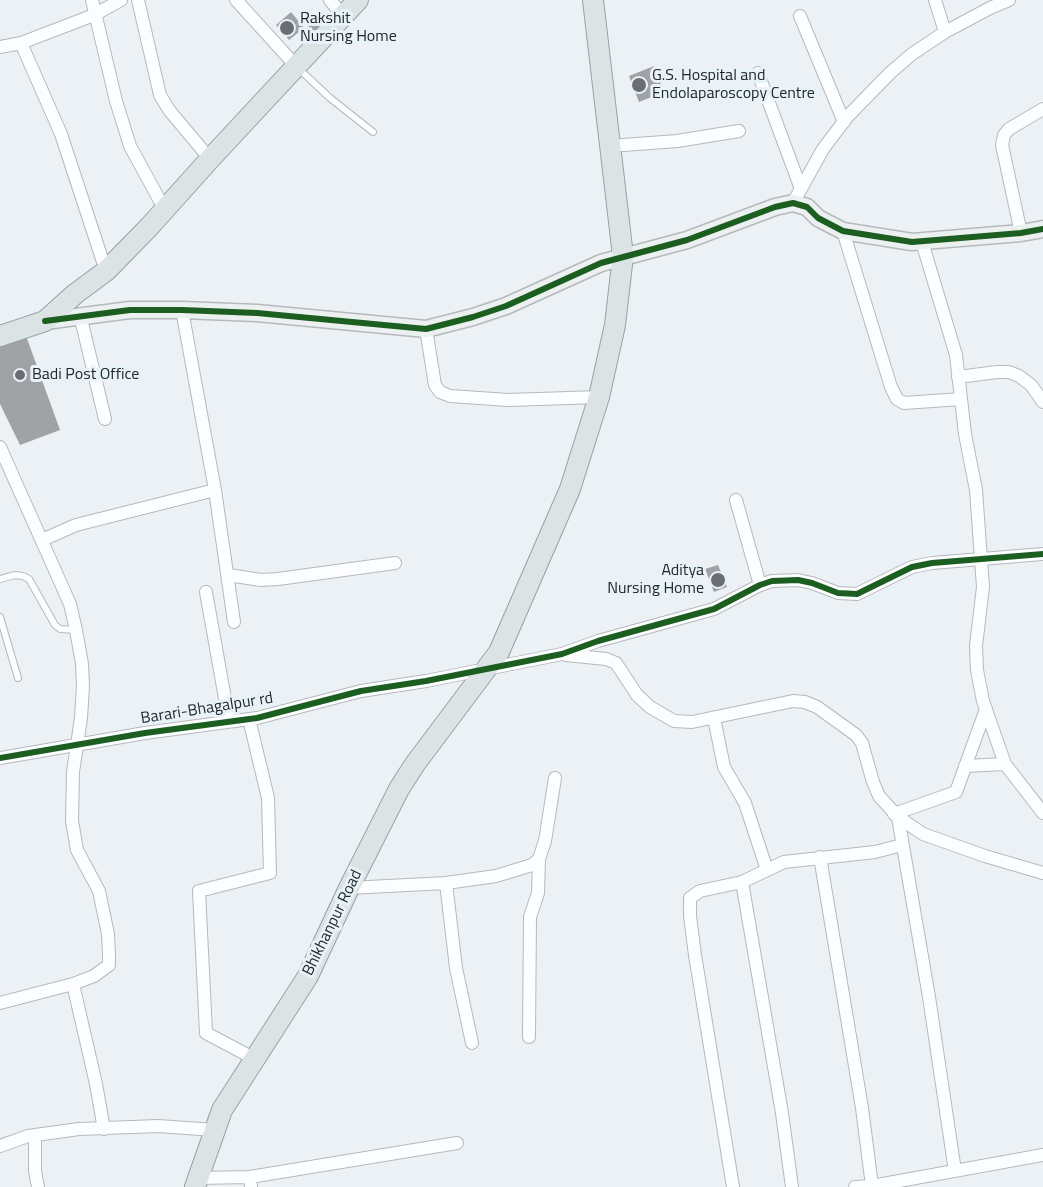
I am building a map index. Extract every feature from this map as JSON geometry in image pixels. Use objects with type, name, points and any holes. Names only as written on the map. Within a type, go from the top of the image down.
[{"type":"main road","points":[[0,336],[45,321],[75,294],[106,271],[358,0]]},
{"type":"main road","name":"Bhikhanpur Road","points":[[197,1183],[222,1110],[308,976],[399,789],[415,764],[499,652],[570,489],[599,397],[615,325],[623,256],[593,0]]},
{"type":"street","points":[[92,0],[94,15],[130,146],[165,210]]},
{"type":"street","points":[[0,47],[21,43],[94,15],[121,0]]},
{"type":"street","points":[[138,0],[160,95],[169,110],[210,159]]},
{"type":"street","points":[[236,0],[296,66]]},
{"type":"street","points":[[330,0],[343,16]]},
{"type":"street","points":[[935,0],[945,32]]},
{"type":"street","points":[[45,321],[130,309],[182,310],[257,313],[426,329],[473,317],[506,306],[584,269],[623,256],[687,240],[775,207],[797,196],[823,149],[844,122],[890,73],[912,54],[945,32],[1009,0]]},
{"type":"street","points":[[800,16],[844,122]]},
{"type":"street","points":[[21,43],[61,134],[106,271]]},
{"type":"street","points":[[758,73],[797,196],[818,218],[843,231],[917,242],[1043,229]]},
{"type":"street","points":[[1021,233],[1002,145],[1004,135],[1010,129],[1043,109]]},
{"type":"street","points":[[610,146],[677,141],[739,131]]},
{"type":"street","points":[[843,231],[888,378],[897,399],[904,403],[961,399]]},
{"type":"street","points":[[917,242],[956,355],[965,434],[976,490],[983,587],[976,646],[977,670],[986,709],[1005,764],[1043,813]]},
{"type":"street","points":[[182,310],[215,490],[234,622]]},
{"type":"street","points":[[80,315],[105,419]]},
{"type":"street","points":[[426,329],[435,385],[440,392],[450,396],[508,400],[599,397]]},
{"type":"street","points":[[958,377],[1009,372],[1031,385],[1043,402]]},
{"type":"street","points":[[0,447],[70,604],[76,630],[82,664],[82,686],[72,809],[75,841],[81,859],[99,891],[110,954],[109,965],[101,973],[73,984],[0,1003]]},
{"type":"street","points":[[42,540],[75,525],[215,490]]},
{"type":"street","points":[[736,500],[760,585]]},
{"type":"street","points":[[562,654],[598,641],[714,609],[760,585],[784,579],[812,583],[838,593],[857,594],[912,567],[932,563],[1043,554]]},
{"type":"street","points":[[228,575],[261,580],[278,579],[395,563]]},
{"type":"street","points":[[206,592],[229,721]]},
{"type":"street","points":[[562,654],[606,659],[616,663],[637,695],[650,707],[674,721],[692,722],[793,701],[805,702],[817,707],[856,735],[862,743],[879,796],[896,815],[923,834],[1043,873]]},
{"type":"street","name":"Barari-Bhagalpur rd","points":[[0,759],[145,733],[249,718],[361,691],[562,654]]},
{"type":"street","points":[[896,815],[956,792],[986,709]]},
{"type":"street","points":[[249,718],[268,798],[270,873],[199,891],[206,1033],[255,1059]]},
{"type":"street","points":[[714,718],[724,767],[745,803],[767,870]]},
{"type":"street","points":[[965,766],[1005,764]]},
{"type":"street","points":[[530,1038],[530,917],[538,893],[539,859],[545,841],[555,778]]},
{"type":"street","points":[[896,815],[929,997],[955,1171]]},
{"type":"street","points":[[733,1187],[695,955],[689,901],[700,891],[742,882],[783,862],[875,852],[902,845]]},
{"type":"street","points":[[820,857],[862,1108],[872,1186]]},
{"type":"street","points":[[349,888],[446,883],[496,876],[524,869],[539,859]]},
{"type":"street","points":[[742,882],[782,1113],[792,1187]]},
{"type":"street","points":[[446,883],[456,968],[472,1043]]},
{"type":"street","points":[[73,984],[104,1129]]},
{"type":"street","points":[[0,1146],[35,1135],[79,1129],[158,1126],[215,1130]]},
{"type":"street","points":[[35,1135],[35,1171],[38,1187]]},
{"type":"street","points":[[197,1183],[250,1182],[457,1143]]},
{"type":"street","points":[[855,1187],[872,1186],[1043,1155]]},
{"type":"lane","points":[[296,66],[330,98],[373,132]]},
{"type":"lane","points":[[0,579],[15,575],[28,579],[55,625],[60,629],[76,630]]},
{"type":"lane","points":[[0,617],[18,678]]},
{"type":"building","points":[[291,12],[304,28],[289,40],[276,25]]},
{"type":"building","points":[[313,16],[324,30],[316,36],[305,22]]},
{"type":"building","points":[[654,66],[664,92],[639,102],[629,76]]},
{"type":"building","name":"Badi Post Office","points":[[25,333],[60,430],[20,445],[0,404],[0,347]]},
{"type":"building","points":[[718,565],[727,587],[714,592],[705,569]]},
{"type":"cycle path","points":[[45,321],[130,310],[182,310],[257,313],[426,329],[506,306],[601,263],[687,240],[775,207],[793,203],[807,207],[818,218],[843,231],[912,242],[1021,233],[1043,229]]},
{"type":"cycle path","points":[[0,758],[145,733],[257,718],[361,691],[426,681],[562,654],[598,641],[714,609],[772,581],[798,580],[838,593],[857,594],[912,567],[932,563],[1043,554]]},
{"type":"place","name":"Rakshit Nursing Home","points":[[287,28]]},
{"type":"place","name":"G.S. Hospital and Endolaparoscopy Centre","points":[[639,85]]},
{"type":"place","name":"Badi Post Office","points":[[20,375]]},
{"type":"place","name":"Aditya Nursing Home","points":[[718,580]]}]
